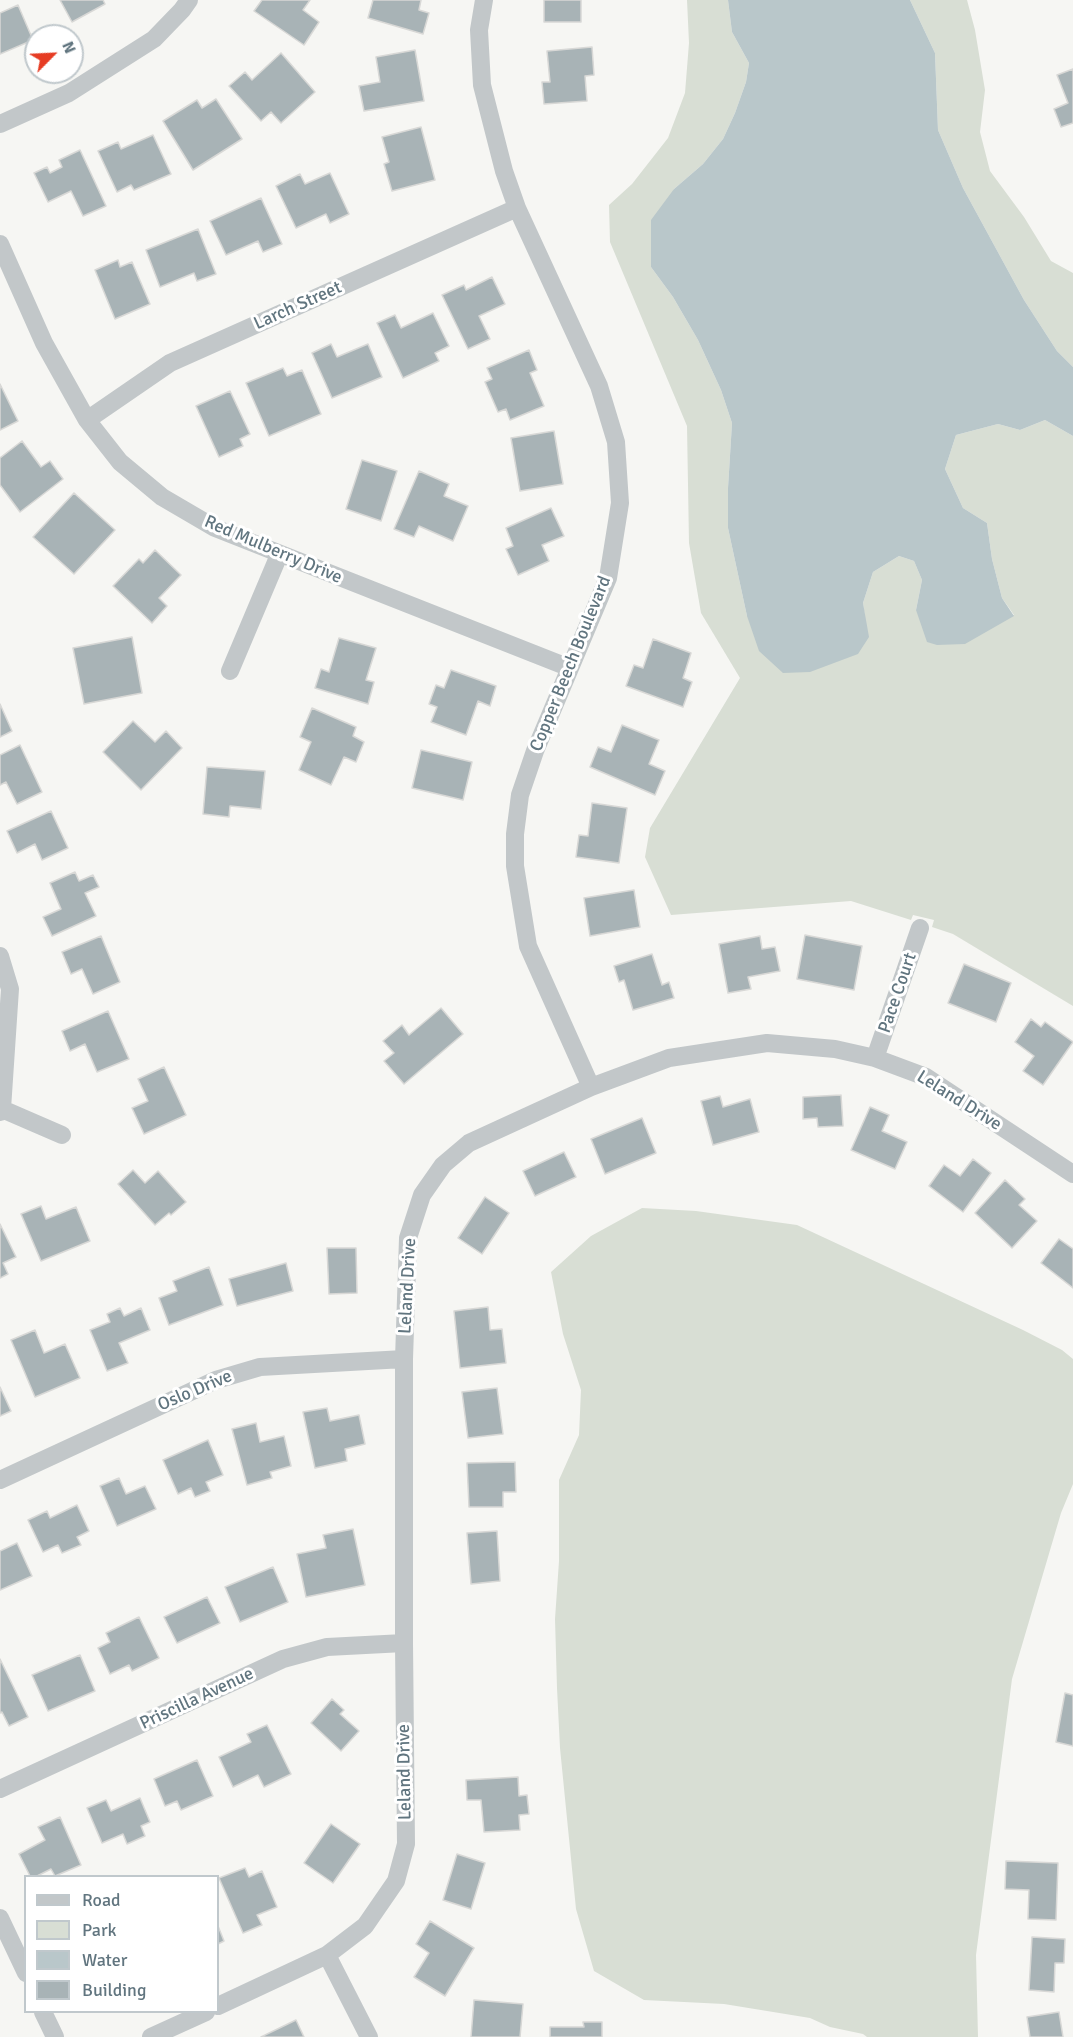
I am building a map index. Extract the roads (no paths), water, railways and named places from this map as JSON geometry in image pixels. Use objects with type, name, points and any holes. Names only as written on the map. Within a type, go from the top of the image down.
[{"type":"street","points":[[0,124],[69,93],[154,39],[189,0]]},
{"type":"street","name":"Copper Beech Boulevard","points":[[484,0],[479,30],[482,85],[501,160],[517,208],[600,386],[616,442],[620,503],[608,578],[535,751],[520,795],[514,834],[515,866],[528,946],[591,1087]]},
{"type":"street","name":"Larch Street","points":[[87,420],[170,363],[517,208]]},
{"type":"street","name":"Red Mulberry Drive","points":[[0,244],[44,343],[87,420],[120,462],[162,497],[215,528],[279,555],[570,668]]},
{"type":"street","points":[[230,671],[279,555]]},
{"type":"street","name":"Pace Court","points":[[875,1058],[920,928]]},
{"type":"street","points":[[0,956],[10,989],[1,1110],[62,1136]]},
{"type":"street","name":"Leland Drive","points":[[219,2006],[327,1955],[365,1926],[396,1881],[406,1844],[404,1359],[408,1238],[422,1195],[443,1165],[470,1143],[591,1087],[669,1059],[767,1043],[835,1049],[875,1058],[926,1077],[1073,1174]]},
{"type":"street","name":"Oslo Drive","points":[[0,1480],[216,1380],[260,1367],[404,1359]]},
{"type":"street","name":"Priscilla Avenue","points":[[0,1790],[284,1659],[327,1647],[404,1643]]},
{"type":"street","points":[[0,1918],[24,1969]]},
{"type":"street","points":[[327,1955],[369,2037]]},
{"type":"street","points":[[43,2013],[55,2037]]},
{"type":"street","points":[[151,2037],[204,2013]]},
{"type":"water","points":[[728,0],[910,0],[935,53],[938,130],[963,188],[1024,300],[1057,351],[1073,367],[1073,436],[1045,420],[1020,430],[998,424],[956,435],[945,469],[963,508],[987,523],[992,559],[1002,598],[1014,616],[965,644],[937,645],[927,642],[916,610],[922,580],[914,561],[899,556],[873,572],[863,603],[869,637],[858,654],[810,672],[783,673],[759,651],[747,616],[728,528],[732,423],[721,390],[698,340],[673,297],[651,267],[651,220],[674,189],[703,164],[723,139],[746,82],[749,63],[732,32]]}]
